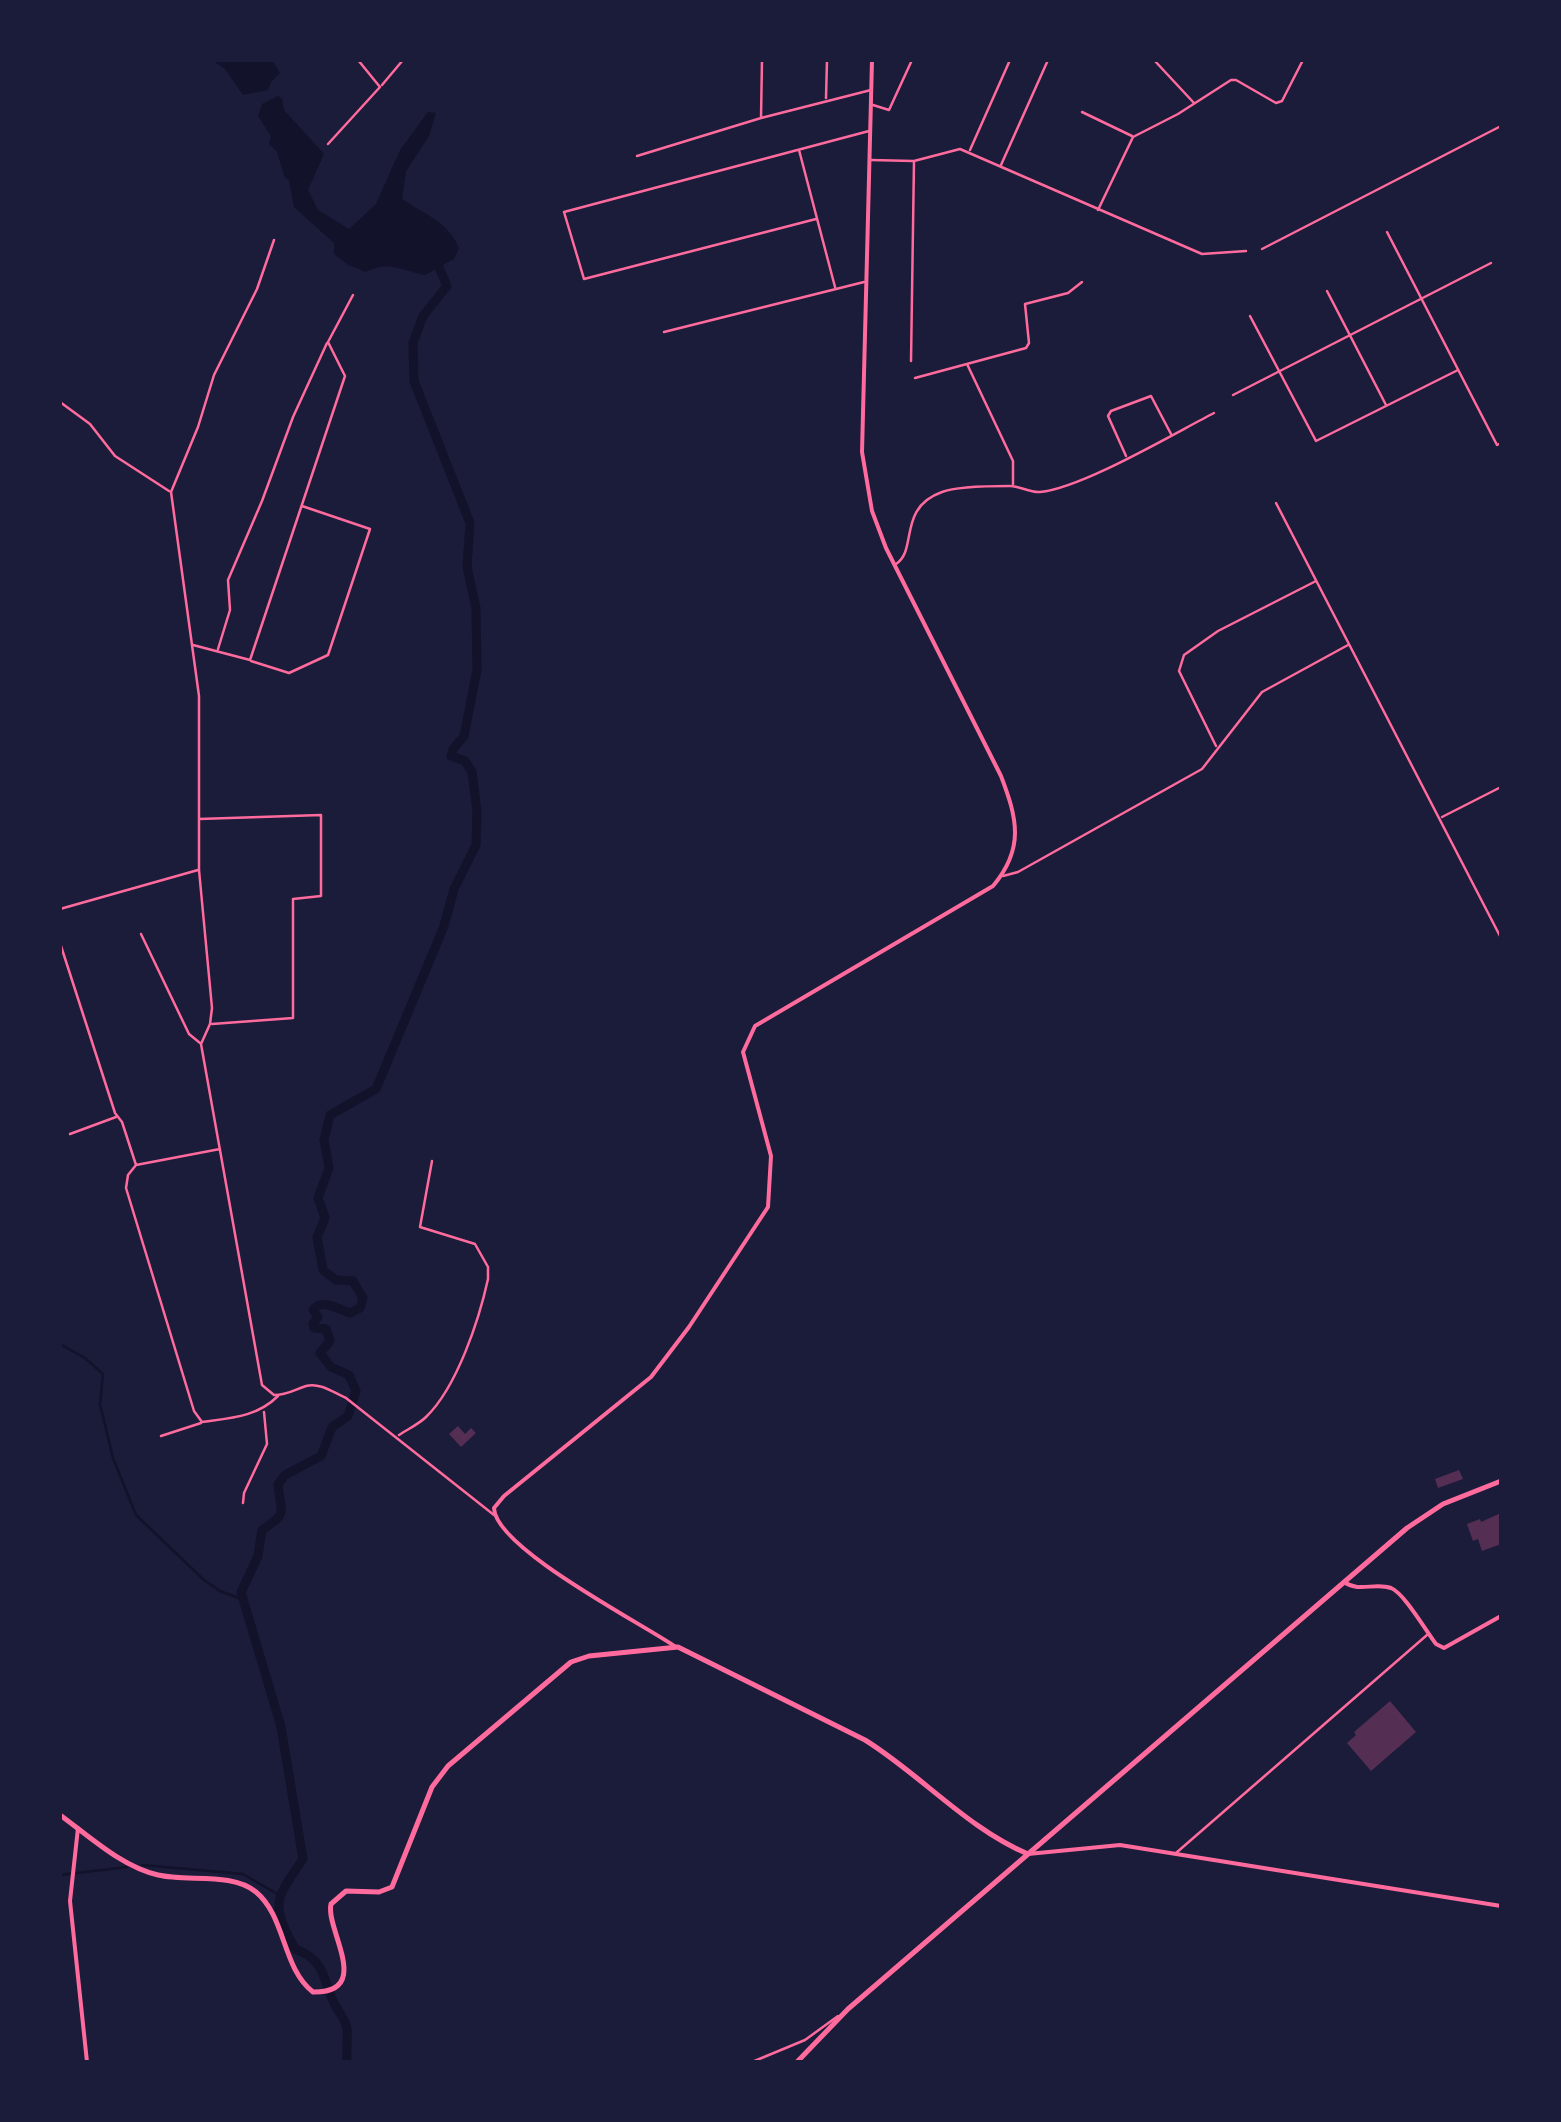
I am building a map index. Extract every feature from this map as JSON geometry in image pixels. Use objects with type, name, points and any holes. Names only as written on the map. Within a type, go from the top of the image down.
[{"type":"main road","points":[[796,2062],[848,2008],[1428,1512],[1501,1481]]},
{"type":"main road","points":[[60,1814],[118,1857],[157,1875],[232,1882],[255,1891],[266,1904],[301,1979],[313,1992],[323,1992],[344,1973],[344,1958],[329,1917],[331,1904],[346,1892],[392,1888],[432,1787],[448,1766],[571,1662],[589,1656],[678,1648],[864,1740],[1000,1839],[1028,1854]]},
{"type":"street","points":[[358,60],[380,87]]},
{"type":"street","points":[[328,144],[403,60]]},
{"type":"street","points":[[761,118],[762,60]]},
{"type":"street","points":[[826,101],[827,60]]},
{"type":"street","points":[[494,1515],[497,1502],[651,1377],[768,1207],[771,1156],[742,1052],[755,1026],[993,886],[1013,848],[1015,814],[1000,776],[894,565],[872,510],[862,452],[872,60]]},
{"type":"street","points":[[872,105],[889,110],[912,60]]},
{"type":"street","points":[[969,152],[1010,60]]},
{"type":"street","points":[[1000,166],[1048,60]]},
{"type":"street","points":[[1154,60],[1194,104]]},
{"type":"street","points":[[1098,210],[1133,137],[1231,80],[1276,103],[1282,101],[1303,60]]},
{"type":"street","points":[[637,156],[761,118],[872,90]]},
{"type":"street","points":[[1082,112],[1133,137]]},
{"type":"street","points":[[1262,249],[1499,128],[1501,136]]},
{"type":"street","points":[[816,219],[584,279],[564,212],[870,131]]},
{"type":"street","points":[[798,149],[836,287]]},
{"type":"street","points":[[870,160],[914,161],[960,149],[1202,254],[1246,250]]},
{"type":"street","points":[[911,361],[914,161]]},
{"type":"street","points":[[1387,232],[1497,445],[1501,443]]},
{"type":"street","points":[[274,240],[257,288],[214,375],[198,427],[170,492],[199,696],[199,870],[211,980],[210,1024],[201,1044],[262,1385],[267,1393],[280,1395],[289,1395],[308,1385],[317,1386],[346,1398],[494,1515],[559,1576],[678,1648]]},
{"type":"street","points":[[1233,395],[1490,264]]},
{"type":"street","points":[[664,332],[865,282]]},
{"type":"street","points":[[915,378],[1026,348],[1029,343],[1025,304],[1068,293],[1082,282]]},
{"type":"street","points":[[1327,291],[1387,406]]},
{"type":"street","points":[[217,651],[230,610],[228,580],[292,417],[353,295]]},
{"type":"street","points":[[1250,316],[1316,441],[1458,370]]},
{"type":"street","points":[[250,660],[345,376],[328,342]]},
{"type":"street","points":[[968,364],[1014,461],[1013,486]]},
{"type":"street","points":[[1127,457],[1108,416],[1111,411],[1151,396],[1171,434]]},
{"type":"street","points":[[60,402],[90,424],[114,456],[170,492]]},
{"type":"street","points":[[894,565],[903,560],[908,531],[926,501],[941,492],[962,487],[1013,486],[1036,493],[1049,490],[1127,457],[1214,413]]},
{"type":"street","points":[[1276,503],[1501,938]]},
{"type":"street","points":[[192,644],[289,673],[328,655],[370,530],[302,506]]},
{"type":"street","points":[[1217,749],[1179,671],[1184,655],[1218,631],[1317,580]]},
{"type":"street","points":[[1001,876],[1018,872],[1202,768],[1262,692],[1350,644]]},
{"type":"street","points":[[1440,818],[1501,787]]},
{"type":"street","points":[[197,819],[321,815],[321,896],[292,899],[294,1018],[210,1024]]},
{"type":"street","points":[[60,909],[199,870]]},
{"type":"street","points":[[141,934],[189,1034],[201,1044]]},
{"type":"street","points":[[60,943],[136,1164]]},
{"type":"street","points":[[70,1134],[118,1116]]},
{"type":"street","points":[[202,1422],[194,1411],[126,1188],[128,1175],[136,1164],[221,1149]]},
{"type":"street","points":[[398,1436],[426,1417],[443,1393],[460,1362],[488,1278],[488,1266],[474,1244],[420,1227],[432,1161]]},
{"type":"street","points":[[160,1436],[202,1422],[264,1411],[280,1395]]},
{"type":"street","points":[[244,1503],[244,1493],[267,1444],[264,1411]]},
{"type":"street","points":[[1344,1582],[1356,1588],[1396,1590],[1440,1647],[1450,1647],[1478,1626],[1501,1616]]},
{"type":"street","points":[[1175,1854],[1429,1634]]},
{"type":"street","points":[[78,1828],[70,1900],[87,2062]]},
{"type":"street","points":[[1028,1854],[1110,1845],[1501,1906]]},
{"type":"street","points":[[752,2062],[804,2040],[848,2008]]},
{"type":"shaded area","points":[[212,60],[272,60],[280,73],[268,90],[243,95],[225,69]]},
{"type":"shaded area","points":[[278,96],[284,110],[324,154],[308,190],[318,210],[349,229],[376,204],[400,150],[428,112],[436,113],[429,136],[406,171],[402,199],[448,231],[459,248],[454,259],[425,275],[389,267],[366,272],[334,254],[334,243],[294,207],[289,180],[258,116],[262,104]]},
{"type":"building","points":[[458,1426],[465,1434],[471,1428],[476,1433],[461,1447],[449,1434]]},
{"type":"building","points":[[1459,1470],[1463,1479],[1438,1488],[1435,1479]]},
{"type":"building","points":[[1501,1513],[1501,1544],[1482,1551],[1478,1539],[1473,1541],[1467,1524]]},
{"type":"building","points":[[1390,1701],[1416,1732],[1371,1771],[1347,1743]]},
{"type":"waterway","points":[[347,2062],[344,2019],[319,1966],[295,1949],[279,1911],[286,1884],[303,1859],[281,1727],[241,1592],[258,1556],[262,1530],[280,1515],[278,1484],[285,1475],[321,1456],[332,1427],[348,1416],[356,1391],[349,1375],[331,1367],[320,1353],[330,1341],[326,1329],[314,1328],[313,1324],[318,1317],[313,1310],[316,1307],[330,1306],[350,1313],[360,1308],[363,1298],[353,1281],[336,1280],[323,1270],[317,1237],[325,1218],[318,1198],[329,1168],[324,1140],[330,1115],[376,1089],[444,926],[454,889],[476,845],[472,772],[465,761],[451,756],[464,736],[477,670],[476,608],[467,567],[470,523],[414,381],[413,343],[423,316],[447,286],[435,258]]},
{"type":"waterway","points":[[60,1344],[103,1374],[100,1404],[113,1458],[136,1515],[204,1580],[244,1600]]},
{"type":"waterway","points":[[142,1865],[243,1874],[279,1895]]},
{"type":"waterway","points":[[60,1875],[127,1867]]}]
